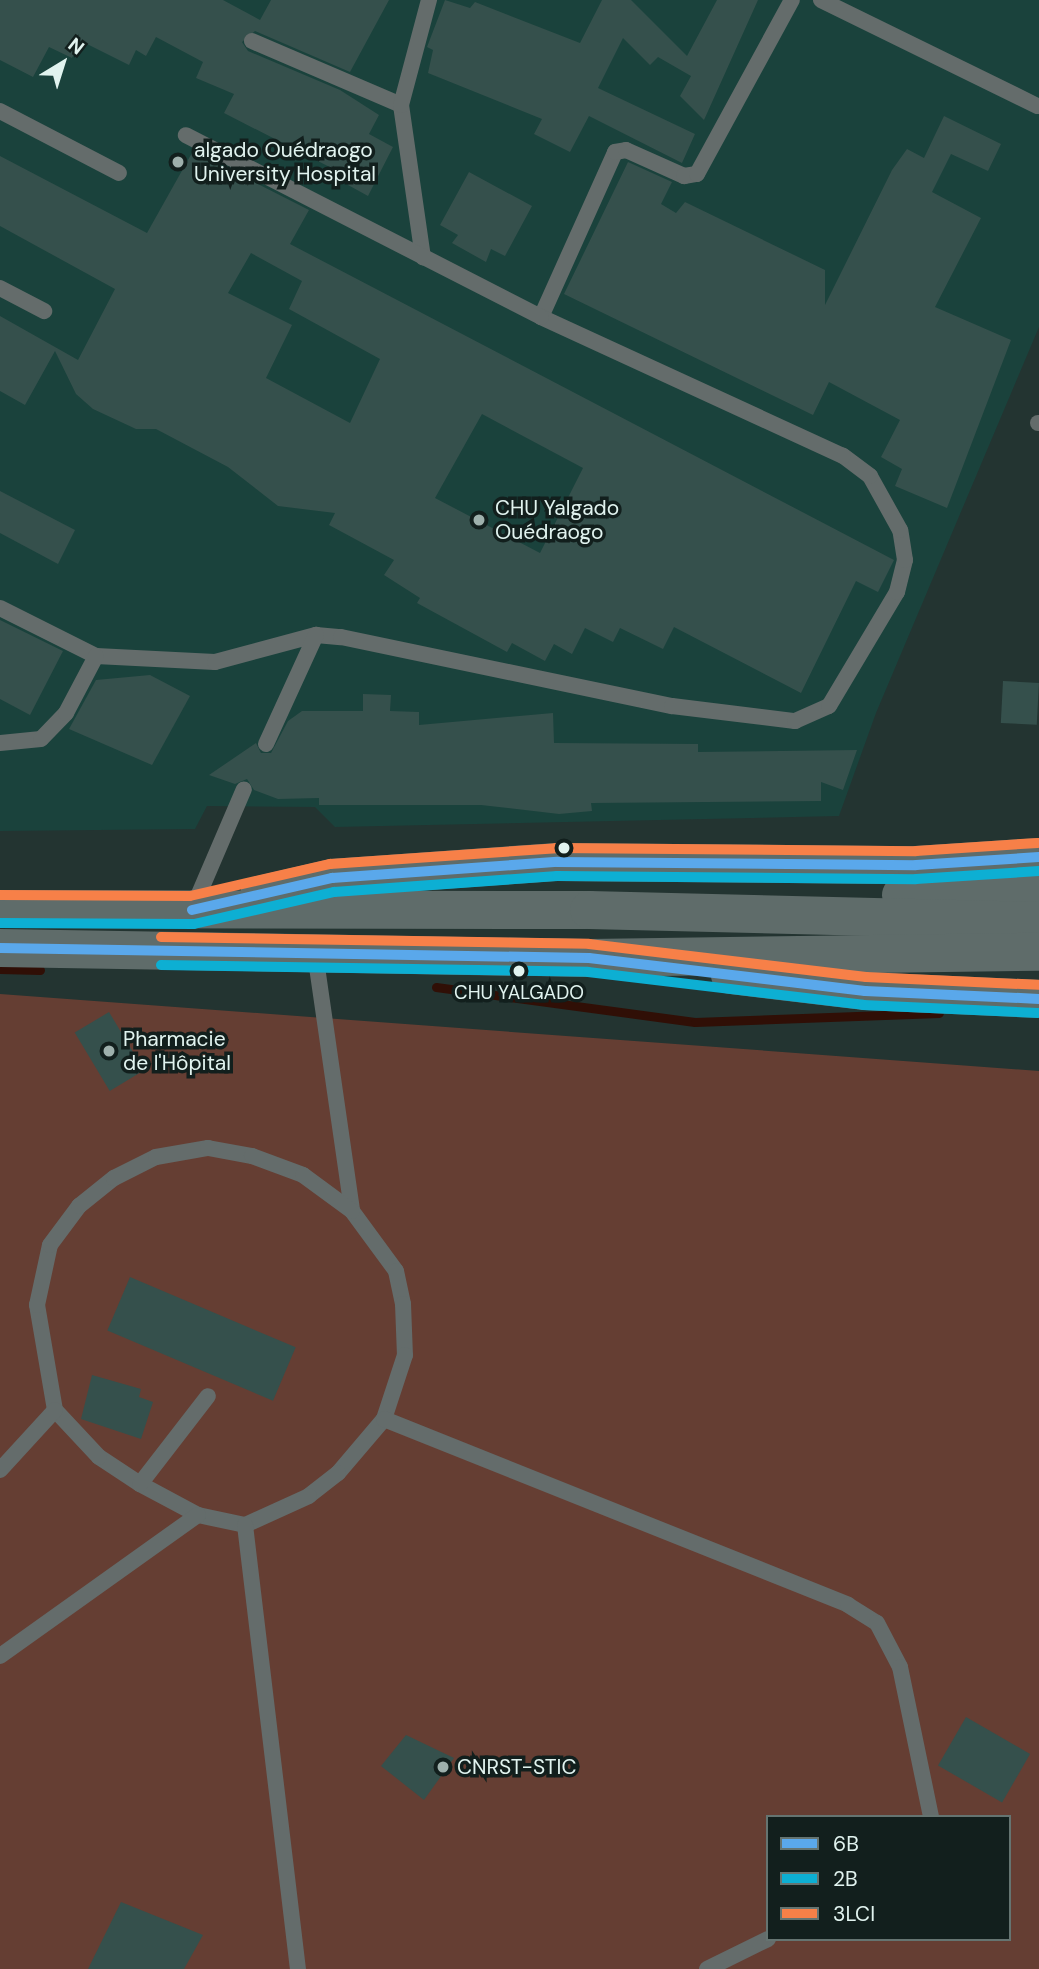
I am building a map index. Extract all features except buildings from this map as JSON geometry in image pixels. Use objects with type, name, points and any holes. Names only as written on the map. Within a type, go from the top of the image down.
[{"type":"highway","points":[[192,910],[332,878],[557,862],[916,865],[1039,857]]},
{"type":"highway","points":[[589,910],[1039,887]]},
{"type":"highway","points":[[0,909],[589,910],[1039,921]]},
{"type":"highway","points":[[0,948],[589,958],[1039,952]]},
{"type":"highway","points":[[589,958],[865,991],[1039,999]]},
{"type":"lane","points":[[423,257],[401,105],[429,0]]},
{"type":"lane","points":[[541,317],[615,152],[626,150],[684,176],[696,174],[792,0]]},
{"type":"lane","points":[[821,0],[1037,106]]},
{"type":"lane","points":[[252,41],[401,105]]},
{"type":"lane","points":[[0,111],[120,173]]},
{"type":"lane","points":[[0,608],[96,656],[239,660],[316,635],[672,706],[795,721],[829,706],[897,592],[905,560],[896,521],[870,476],[799,433],[541,317],[186,135]]},
{"type":"lane","points":[[0,288],[44,311]]},
{"type":"lane","points":[[267,744],[316,635]]},
{"type":"lane","points":[[0,743],[41,738],[66,713],[96,656]]},
{"type":"lane","points":[[192,910],[244,789]]},
{"type":"lane","points":[[315,953],[352,1211]]},
{"type":"lane","points":[[208,1148],[252,1156],[303,1175],[352,1211],[396,1271],[403,1304],[405,1355],[384,1419],[338,1473],[309,1496],[245,1525],[198,1515],[140,1484],[90,1450],[55,1410],[37,1305],[50,1245],[79,1206],[114,1178],[156,1157],[208,1148]]},
{"type":"lane","points":[[140,1484],[208,1396]]},
{"type":"lane","points":[[0,1470],[55,1410]]},
{"type":"lane","points":[[384,1419],[848,1605],[877,1623],[900,1667],[931,1815]]},
{"type":"lane","points":[[0,1656],[198,1515]]},
{"type":"lane","points":[[245,1525],[298,1969]]},
{"type":"lane","points":[[707,1969],[766,1940]]},
{"type":"shaded area","name":"CHU Yalgado Ouédraogo","points":[[0,0],[1039,0],[1039,327],[876,713],[839,816],[335,827],[315,807],[207,806],[195,829],[0,831]]},
{"type":"shaded area","points":[[0,994],[1039,1071],[1039,1969],[0,1969]]},
{"type":"waterway","points":[[0,969],[40,970]]},
{"type":"waterway","points":[[436,987],[695,1022],[939,1013]]},
{"type":"transit line","name":"3LCI","points":[[0,895],[190,896],[330,864],[556,848],[916,851],[1038,843]]},
{"type":"transit line","name":"6B","points":[[192,910],[332,878],[557,862],[916,865],[1039,857]]},
{"type":"transit line","name":"2B","points":[[0,923],[194,924],[334,892],[557,876],[916,879],[1039,871]]},
{"type":"transit line","name":"3LCI","points":[[161,937],[589,944],[866,977],[1039,985]]},
{"type":"transit line","name":"6B","points":[[0,948],[589,958],[865,991],[1039,999]]},
{"type":"transit line","name":"2B","points":[[161,965],[588,972],[863,1005],[1038,1013]]},
{"type":"place","name":"algado Ouédraogo University Hospital","points":[[178,162]]},
{"type":"place","name":"CHU Yalgado Ouédraogo","points":[[479,520]]},
{"type":"place","name":"CHU YALGADO","points":[[519,971]]},
{"type":"place","name":"Pharmacie de l'Hôpital","points":[[109,1051]]},
{"type":"place","name":"CNRST-STIC","points":[[443,1767]]}]
